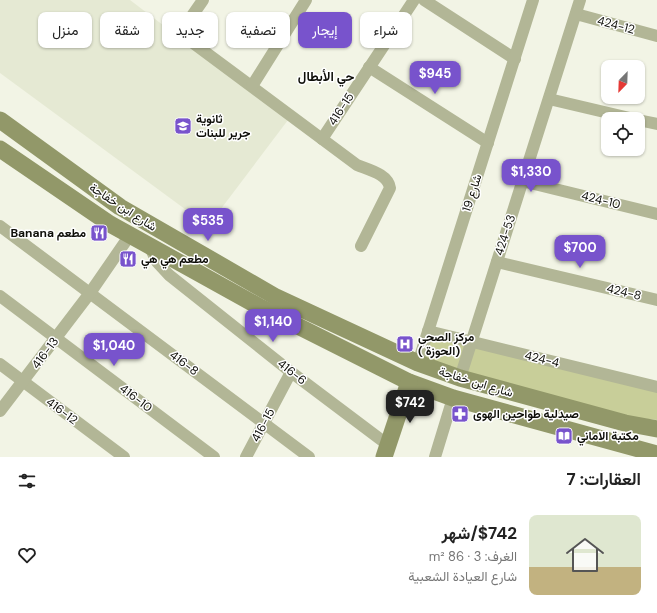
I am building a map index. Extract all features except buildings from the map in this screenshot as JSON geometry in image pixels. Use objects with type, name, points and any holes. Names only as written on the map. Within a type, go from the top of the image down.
[{"type":"street","points":[[203,0],[185,26],[184,33],[190,40],[357,165],[385,178],[389,182],[390,188],[361,246]]},
{"type":"street","points":[[252,86],[306,0]]},
{"type":"street","name":"416-15","points":[[322,139],[414,0]]},
{"type":"street","points":[[424,0],[515,59]]},
{"type":"street","name":"شارع 19","points":[[418,363],[533,0]]},
{"type":"street","name":"424-53","points":[[460,378],[580,0]]},
{"type":"street","name":"424-12","points":[[576,14],[657,36]]},
{"type":"street","points":[[370,67],[488,143]]},
{"type":"street","points":[[548,99],[604,112]]},
{"type":"street","name":"شارع ابن خفاجة","points":[[0,120],[100,194],[276,298],[418,363],[460,378],[626,423],[657,429]]},
{"type":"street","points":[[645,121],[657,124]]},
{"type":"street","name":"شارع ابن خفاجة","points":[[0,150],[91,212],[130,235],[258,306],[409,382],[453,398],[657,454]]},
{"type":"street","name":"424-10","points":[[522,181],[657,214]]},
{"type":"street","name":"416-8","points":[[0,226],[309,457]]},
{"type":"street","points":[[149,245],[157,229]]},
{"type":"street","name":"416-13","points":[[0,411],[90,294],[130,235]]},
{"type":"street","name":"416-6","points":[[149,245],[157,262],[169,275],[291,372],[386,451]]},
{"type":"street","name":"424-8","points":[[497,262],[657,300]]},
{"type":"street","name":"416-10","points":[[0,296],[214,457]]},
{"type":"street","name":"424-4","points":[[428,330],[657,387]]},
{"type":"street","name":"416-12","points":[[0,364],[124,457]]},
{"type":"street","name":"416-15","points":[[246,457],[291,372]]},
{"type":"street","points":[[386,451],[409,382]]},
{"type":"street","points":[[435,457],[453,398]]},
{"type":"shaded area","points":[[0,0],[130,0],[146,12],[100,12],[100,48],[154,48],[154,18],[162,24],[162,48],[193,48],[288,120],[208,226],[0,73]]},
{"type":"green space","points":[[430,334],[657,389],[657,420],[597,411],[567,404],[423,357]]},
{"type":"place","name":"ثانوية جرير للبنات","points":[[183,126]]},
{"type":"place","name":"Banana مطعم","points":[[99,233]]},
{"type":"place","name":"مطعم هي هي","points":[[128,259]]},
{"type":"place","name":"مركز الصحي ( الحوزة)","points":[[405,344]]},
{"type":"place","name":"صيدلية طواحين الهوى","points":[[460,414]]},
{"type":"place","name":"مكتبة الاماني","points":[[564,436]]},
{"type":"district","name":"حي الأبطال","points":[[326,76]]}]
